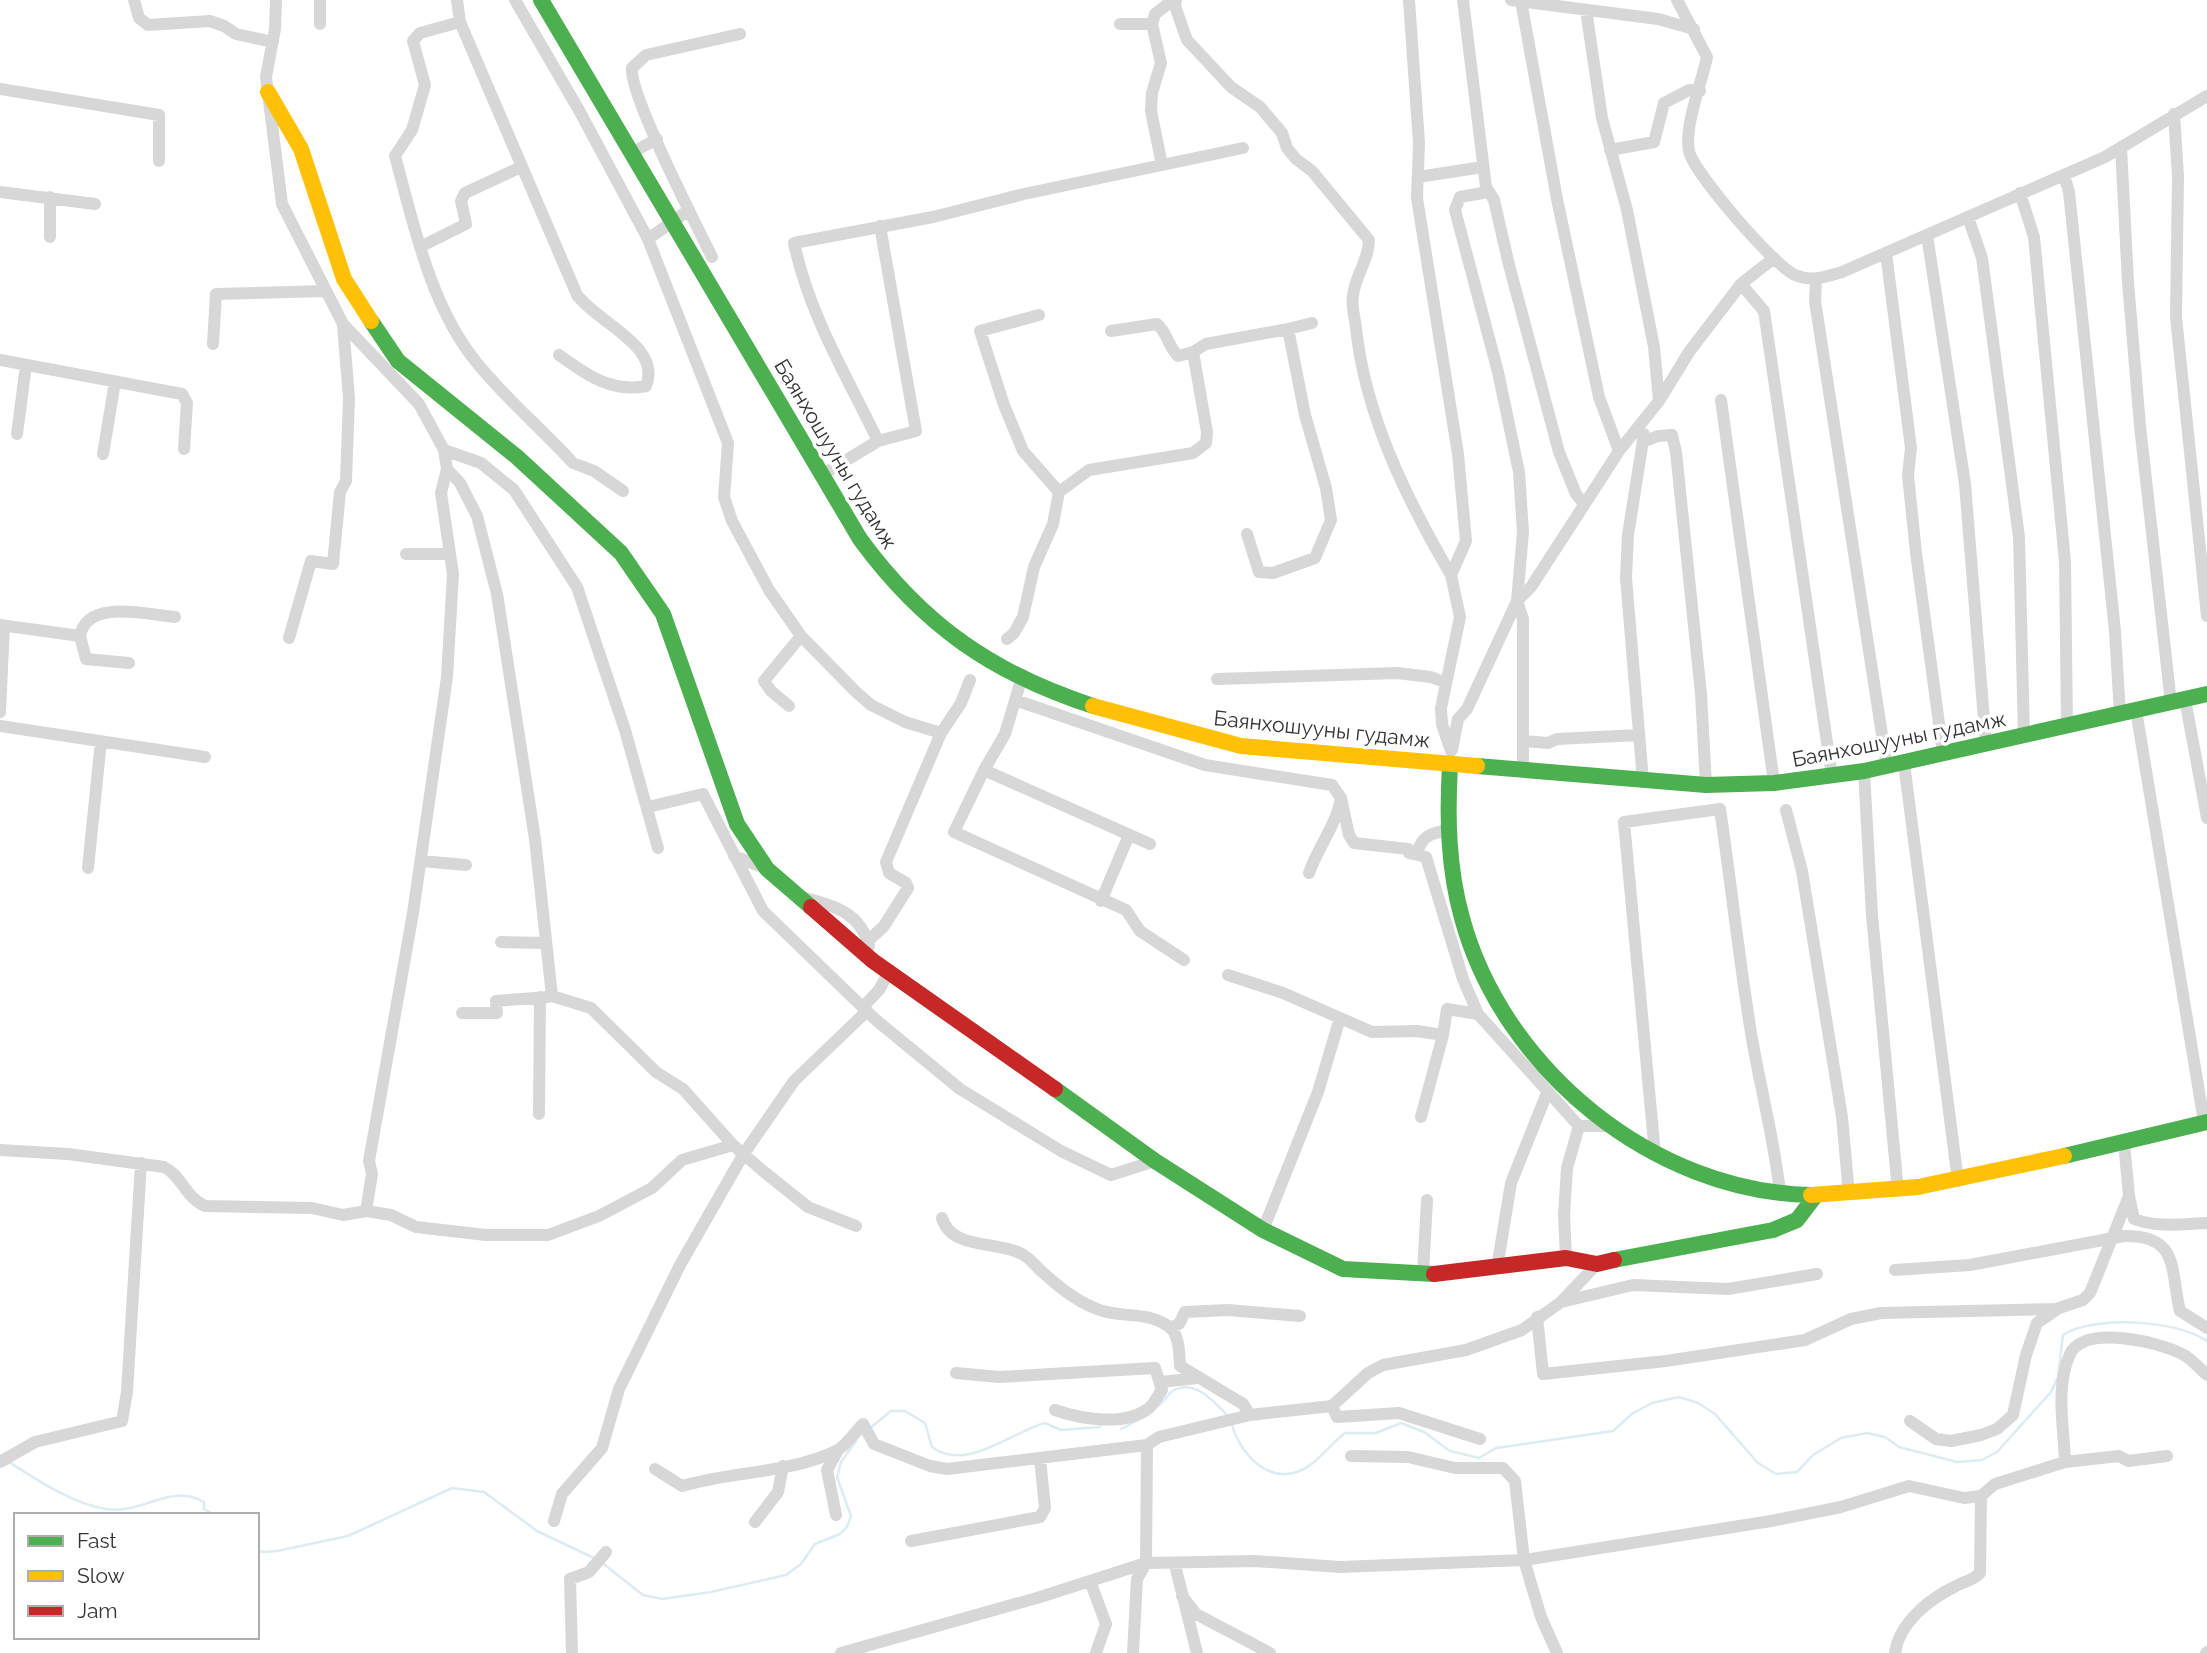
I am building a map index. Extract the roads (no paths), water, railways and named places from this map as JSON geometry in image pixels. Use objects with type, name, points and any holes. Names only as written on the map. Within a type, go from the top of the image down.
[{"type":"street","points":[[134,0],[139,18],[148,24],[210,21],[236,34],[272,42]]},
{"type":"street","points":[[276,0],[266,77],[282,204],[343,324],[419,404],[444,450],[447,469],[441,493],[453,575],[447,677],[421,862],[369,1161],[372,1174],[366,1211]]},
{"type":"street","points":[[320,0],[320,24]]},
{"type":"street","points":[[457,0],[460,22],[577,295],[587,308],[635,345],[648,361],[650,376],[646,386],[613,386],[593,378],[559,355]]},
{"type":"street","points":[[514,0],[580,112],[648,239],[728,443],[724,497],[732,521],[769,590],[801,636],[845,683],[871,705],[905,722],[941,733]]},
{"type":"street","name":"Баянхошууны гудамж","points":[[541,0],[860,539],[902,593],[947,634],[1022,677],[1165,729],[1241,746],[1450,758],[1523,771],[1706,785],[1774,783],[1887,767],[2207,694]]},
{"type":"street","points":[[1162,165],[1151,111],[1152,93],[1161,63],[1152,24],[1155,14],[1175,0],[1187,40],[1231,87],[1260,107],[1282,133],[1287,148],[1296,159],[1312,172],[1369,240],[1368,258],[1352,296],[1362,362],[1379,426],[1418,519],[1451,575],[1461,617],[1444,682],[1442,724],[1450,758]]},
{"type":"street","points":[[1409,0],[1419,143],[1417,198],[1458,454],[1465,529],[1461,557],[1451,575]]},
{"type":"street","points":[[1463,0],[1488,192],[1494,200],[1559,452],[1576,494],[1584,503]]},
{"type":"street","points":[[1677,0],[1707,57],[1691,121],[1689,149],[1698,173],[1774,258],[1794,274],[1816,280],[1886,253],[2064,175],[2121,146],[2207,96]]},
{"type":"street","points":[[1619,451],[1599,397],[1516,1],[1658,19],[1694,30]]},
{"type":"street","points":[[1586,10],[1602,118],[1627,211],[1654,347],[1658,401]]},
{"type":"street","points":[[460,22],[420,33],[412,41],[425,85],[412,130],[395,156],[420,247],[444,308],[476,362],[573,463],[594,471],[623,491]]},
{"type":"street","points":[[1119,24],[1152,24]]},
{"type":"street","points":[[712,257],[632,80],[632,68],[646,55],[740,34]]},
{"type":"street","points":[[0,89],[159,114],[159,161]]},
{"type":"street","points":[[1610,150],[1654,142],[1664,103],[1689,90],[1700,92]]},
{"type":"street","points":[[268,92],[278,103],[292,138],[301,149],[344,279],[398,361],[517,457],[621,554],[663,614],[737,824],[767,869],[873,961],[890,970],[1155,1161],[1263,1230],[1343,1269],[1423,1274],[1497,1268],[1566,1258],[1597,1264],[1653,1250],[1773,1230],[1797,1220],[1816,1195]]},
{"type":"street","points":[[2175,114],[2178,176],[2176,317],[2207,616]]},
{"type":"street","points":[[633,152],[657,139]]},
{"type":"street","points":[[2121,146],[2128,282],[2139,413],[2178,701],[2207,818]]},
{"type":"street","points":[[878,441],[832,353],[803,286],[794,243],[933,217],[1024,194],[1243,148]]},
{"type":"street","points":[[420,247],[466,224],[462,196],[521,167]]},
{"type":"street","points":[[1418,177],[1483,167]]},
{"type":"street","points":[[1488,192],[1461,197],[1455,210],[1498,372],[1519,472],[1523,532],[1517,601],[1467,709],[1458,719],[1450,758],[1449,830],[1452,870],[1462,919],[1493,996],[1537,1061],[1570,1096],[1606,1126],[1655,1154],[1727,1180],[1780,1192],[1816,1195],[1898,1191],[1958,1181],[2206,1122],[2115,631],[2069,192],[2064,175]]},
{"type":"street","points":[[0,191],[95,204]]},
{"type":"street","points":[[2020,193],[2034,237],[2065,562],[2067,726]]},
{"type":"street","points":[[50,197],[50,237]]},
{"type":"street","points":[[648,239],[689,210]]},
{"type":"street","points":[[1968,217],[1982,258],[2019,537],[2024,736]]},
{"type":"street","points":[[822,475],[878,441],[916,431],[880,226]]},
{"type":"street","points":[[1927,235],[1965,484],[1986,744]]},
{"type":"street","points":[[1886,253],[1910,448],[1908,475],[1916,553],[1943,753]]},
{"type":"street","points":[[1517,601],[1531,587],[1584,503],[1619,451],[1658,401],[1689,352],[1741,284],[1774,258]]},
{"type":"street","points":[[1816,280],[1815,302],[1887,767]]},
{"type":"street","points":[[1741,284],[1764,311],[1832,776]]},
{"type":"street","points":[[213,344],[216,294],[325,291]]},
{"type":"street","points":[[1039,315],[980,331],[1003,405],[1023,451],[1059,492]]},
{"type":"street","points":[[1111,331],[1157,324],[1163,329],[1166,340],[1178,356],[1193,352],[1206,344],[1312,323]]},
{"type":"street","points":[[289,638],[311,561],[333,564],[340,492],[346,481],[349,398],[343,324]]},
{"type":"street","points":[[1247,534],[1259,572],[1273,573],[1315,558],[1331,520],[1326,488],[1305,415],[1288,329]]},
{"type":"street","points":[[1007,639],[1014,634],[1023,617],[1034,567],[1053,524],[1059,492],[1089,470],[1193,453],[1206,443],[1207,421],[1193,352]]},
{"type":"street","points":[[0,360],[182,394],[187,403],[184,449]]},
{"type":"street","points":[[17,434],[26,365]]},
{"type":"street","points":[[103,454],[115,382]]},
{"type":"street","points":[[1721,400],[1774,783]]},
{"type":"street","points":[[1642,420],[1645,441],[1628,535],[1626,578],[1643,781]]},
{"type":"street","points":[[1645,441],[1672,435],[1676,452],[1701,694],[1706,785]]},
{"type":"street","points":[[444,450],[481,463],[514,490],[578,586],[648,807],[658,848]]},
{"type":"street","points":[[447,469],[460,483],[477,516],[497,594],[535,839],[546,943],[546,997],[539,1114]]},
{"type":"street","points":[[407,554],[450,554]]},
{"type":"street","points":[[1517,601],[1523,619],[1523,771]]},
{"type":"street","points":[[129,663],[86,659],[80,636],[82,628],[91,617],[108,612],[175,617]]},
{"type":"street","points":[[0,712],[2,626],[80,636]]},
{"type":"street","points":[[789,706],[771,691],[764,681],[801,636]]},
{"type":"street","points":[[1217,679],[1397,673],[1431,677],[1444,682]]},
{"type":"street","points":[[1022,677],[1005,734],[954,832],[1101,901],[1126,910],[1140,932],[1184,960]]},
{"type":"street","points":[[868,941],[884,926],[908,888],[906,883],[889,873],[886,862],[941,733],[961,703],[970,680]]},
{"type":"street","points":[[1015,699],[1205,765],[1332,785],[1341,799],[1349,835],[1354,843],[1408,849],[1409,853],[1417,853],[1429,861],[1463,979],[1478,1014],[1579,1126],[1606,1126]]},
{"type":"street","points":[[0,726],[205,757]]},
{"type":"street","points":[[1523,741],[1548,743],[1557,739],[1639,735]]},
{"type":"street","points":[[88,868],[101,741]]},
{"type":"street","points":[[1904,763],[1958,1181]]},
{"type":"street","points":[[984,770],[1150,844]]},
{"type":"street","points":[[1864,771],[1872,915],[1898,1191]]},
{"type":"street","points":[[648,807],[703,794],[763,911],[865,1009],[960,1088],[1061,1151],[1111,1175],[1155,1161]]},
{"type":"street","points":[[1309,873],[1316,852],[1339,813],[1341,799]]},
{"type":"street","points":[[1655,1154],[1624,822],[1720,809],[1749,1022],[1759,1080],[1774,1139],[1780,1192]]},
{"type":"street","points":[[1786,810],[1809,910],[1842,1117],[1849,1194]]},
{"type":"street","points":[[1417,853],[1420,843],[1430,833],[1449,830]]},
{"type":"street","points":[[1101,901],[1129,835]]},
{"type":"street","points":[[734,856],[767,869]]},
{"type":"street","points":[[421,862],[466,865]]},
{"type":"street","points":[[795,895],[846,910],[859,922],[873,961]]},
{"type":"street","points":[[501,942],[546,943]]},
{"type":"street","points":[[554,1521],[562,1494],[602,1448],[620,1389],[680,1265],[743,1155],[794,1080],[865,1009],[890,970]]},
{"type":"street","points":[[1228,975],[1283,993],[1373,1032],[1417,1031],[1443,1035]]},
{"type":"street","points":[[462,1013],[497,1013],[496,1001],[546,997],[591,1008],[656,1072],[683,1089],[743,1155],[808,1207],[856,1226]]},
{"type":"street","points":[[1421,1117],[1443,1035],[1447,1009],[1478,1014]]},
{"type":"street","points":[[1263,1230],[1318,1092],[1340,1018]]},
{"type":"street","points":[[1497,1268],[1515,1170],[1548,1093]]},
{"type":"street","points":[[1566,1258],[1564,1215],[1567,1168],[1579,1126]]},
{"type":"street","points":[[2124,1143],[2134,1219],[2145,1223],[2207,1223]]},
{"type":"street","points":[[0,1150],[141,1163],[175,1173],[193,1201],[205,1206],[313,1208],[343,1214],[366,1211],[391,1215],[416,1227],[486,1235],[548,1235],[599,1216],[652,1188],[682,1160],[733,1145]]},
{"type":"street","points":[[0,1462],[35,1442],[122,1420],[127,1392],[141,1163]]},
{"type":"street","points":[[1537,1317],[1543,1374],[1731,1353],[1805,1340],[1851,1319],[1881,1314],[2056,1309],[2083,1300],[2090,1293],[2129,1196]]},
{"type":"street","points":[[1423,1274],[1427,1200]]},
{"type":"street","points":[[942,1218],[946,1229],[954,1238],[994,1244],[1022,1254],[1071,1297],[1112,1314],[1138,1313],[1171,1327],[1177,1338],[1180,1366],[1243,1404],[1245,1416]]},
{"type":"street","points":[[1895,1270],[1970,1265],[2110,1239],[2142,1236],[2160,1243],[2170,1256],[2176,1273],[2180,1311],[2207,1328]]},
{"type":"street","points":[[655,1469],[682,1486],[703,1480],[769,1472],[838,1450],[866,1429],[874,1444],[930,1466],[947,1469],[1147,1445],[1159,1437],[1245,1416],[1332,1406],[1368,1373],[1383,1366],[1466,1350],[1522,1331],[1537,1317],[1561,1302],[1597,1264]]},
{"type":"street","points":[[1561,1302],[1633,1285],[1728,1289],[1817,1274]]},
{"type":"street","points":[[1910,1421],[1936,1439],[1951,1441],[1997,1429],[2014,1415],[2026,1355],[2037,1323],[2056,1309]]},
{"type":"street","points":[[1171,1327],[1179,1324],[1185,1312],[1228,1310],[1300,1316]]},
{"type":"street","points":[[2065,1462],[2062,1401],[2071,1352],[2079,1344],[2088,1340],[2137,1338],[2184,1354],[2207,1374]]},
{"type":"street","points":[[956,1373],[999,1377],[1155,1368],[1161,1382],[1162,1390],[1149,1409],[1119,1418],[1084,1420],[1055,1410]]},
{"type":"street","points":[[1161,1382],[1197,1378]]},
{"type":"street","points":[[1332,1406],[1337,1417],[1399,1413],[1480,1439]]},
{"type":"street","points":[[1133,1653],[1136,1579],[1146,1563],[1147,1445]]},
{"type":"street","points":[[836,1514],[827,1471],[838,1450]]},
{"type":"street","points":[[841,1653],[1146,1563],[1225,1560],[1339,1567],[1524,1560],[1771,1521],[1841,1507],[1909,1486],[1964,1498],[1981,1496],[1995,1485],[2065,1462],[2119,1456],[2128,1461],[2167,1456]]},
{"type":"street","points":[[1352,1457],[1408,1457],[1455,1468],[1503,1468],[1515,1481],[1524,1560],[1541,1616],[1557,1653]]},
{"type":"street","points":[[911,1541],[1040,1517],[1045,1508],[1040,1459]]},
{"type":"street","points":[[755,1522],[778,1492],[783,1466]]},
{"type":"street","points":[[1895,1653],[1897,1635],[1914,1615],[1954,1586],[1980,1573],[1981,1496]]},
{"type":"street","points":[[572,1653],[570,1579],[589,1572],[602,1557]]},
{"type":"street","points":[[1175,1564],[1197,1653]]},
{"type":"street","points":[[1090,1581],[1106,1624],[1096,1653]]},
{"type":"street","points":[[1182,1596],[1196,1614],[1248,1639],[1269,1653]]},
{"type":"waterway","points":[[1232,1425],[1244,1450],[1253,1460],[1274,1473],[1287,1474],[1300,1471],[1313,1463],[1345,1433],[1376,1433],[1401,1423],[1424,1432],[1450,1451],[1479,1458],[1496,1448],[1613,1431],[1633,1413],[1652,1403],[1679,1397],[1698,1403],[1715,1414],[1758,1463],[1776,1474],[1797,1472],[1813,1455],[1841,1438],[1867,1433],[1885,1437],[1899,1447],[1957,1462],[1982,1460],[1997,1452],[2051,1392],[2058,1377],[2063,1335],[2094,1325],[2135,1323],[2176,1328],[2207,1341]]},
{"type":"waterway","points":[[1158,1406],[1174,1390],[1190,1388],[1211,1399],[1228,1416]]},
{"type":"waterway","points":[[869,1429],[891,1411],[905,1411],[925,1423],[932,1447],[945,1454],[959,1455],[989,1448],[1045,1423],[1061,1430],[1100,1427]]},
{"type":"waterway","points":[[1121,1429],[1142,1418]]},
{"type":"waterway","points":[[601,1562],[643,1595],[662,1599],[711,1592],[786,1575],[801,1564],[815,1544],[840,1534],[847,1527],[851,1516],[837,1477],[841,1462],[856,1441]]},
{"type":"waterway","points":[[9,1462],[56,1490],[94,1506],[119,1510],[180,1496],[204,1502],[204,1509],[211,1513]]},
{"type":"waterway","points":[[259,1550],[277,1551],[348,1536],[452,1488],[484,1492],[537,1531],[596,1559]]}]
